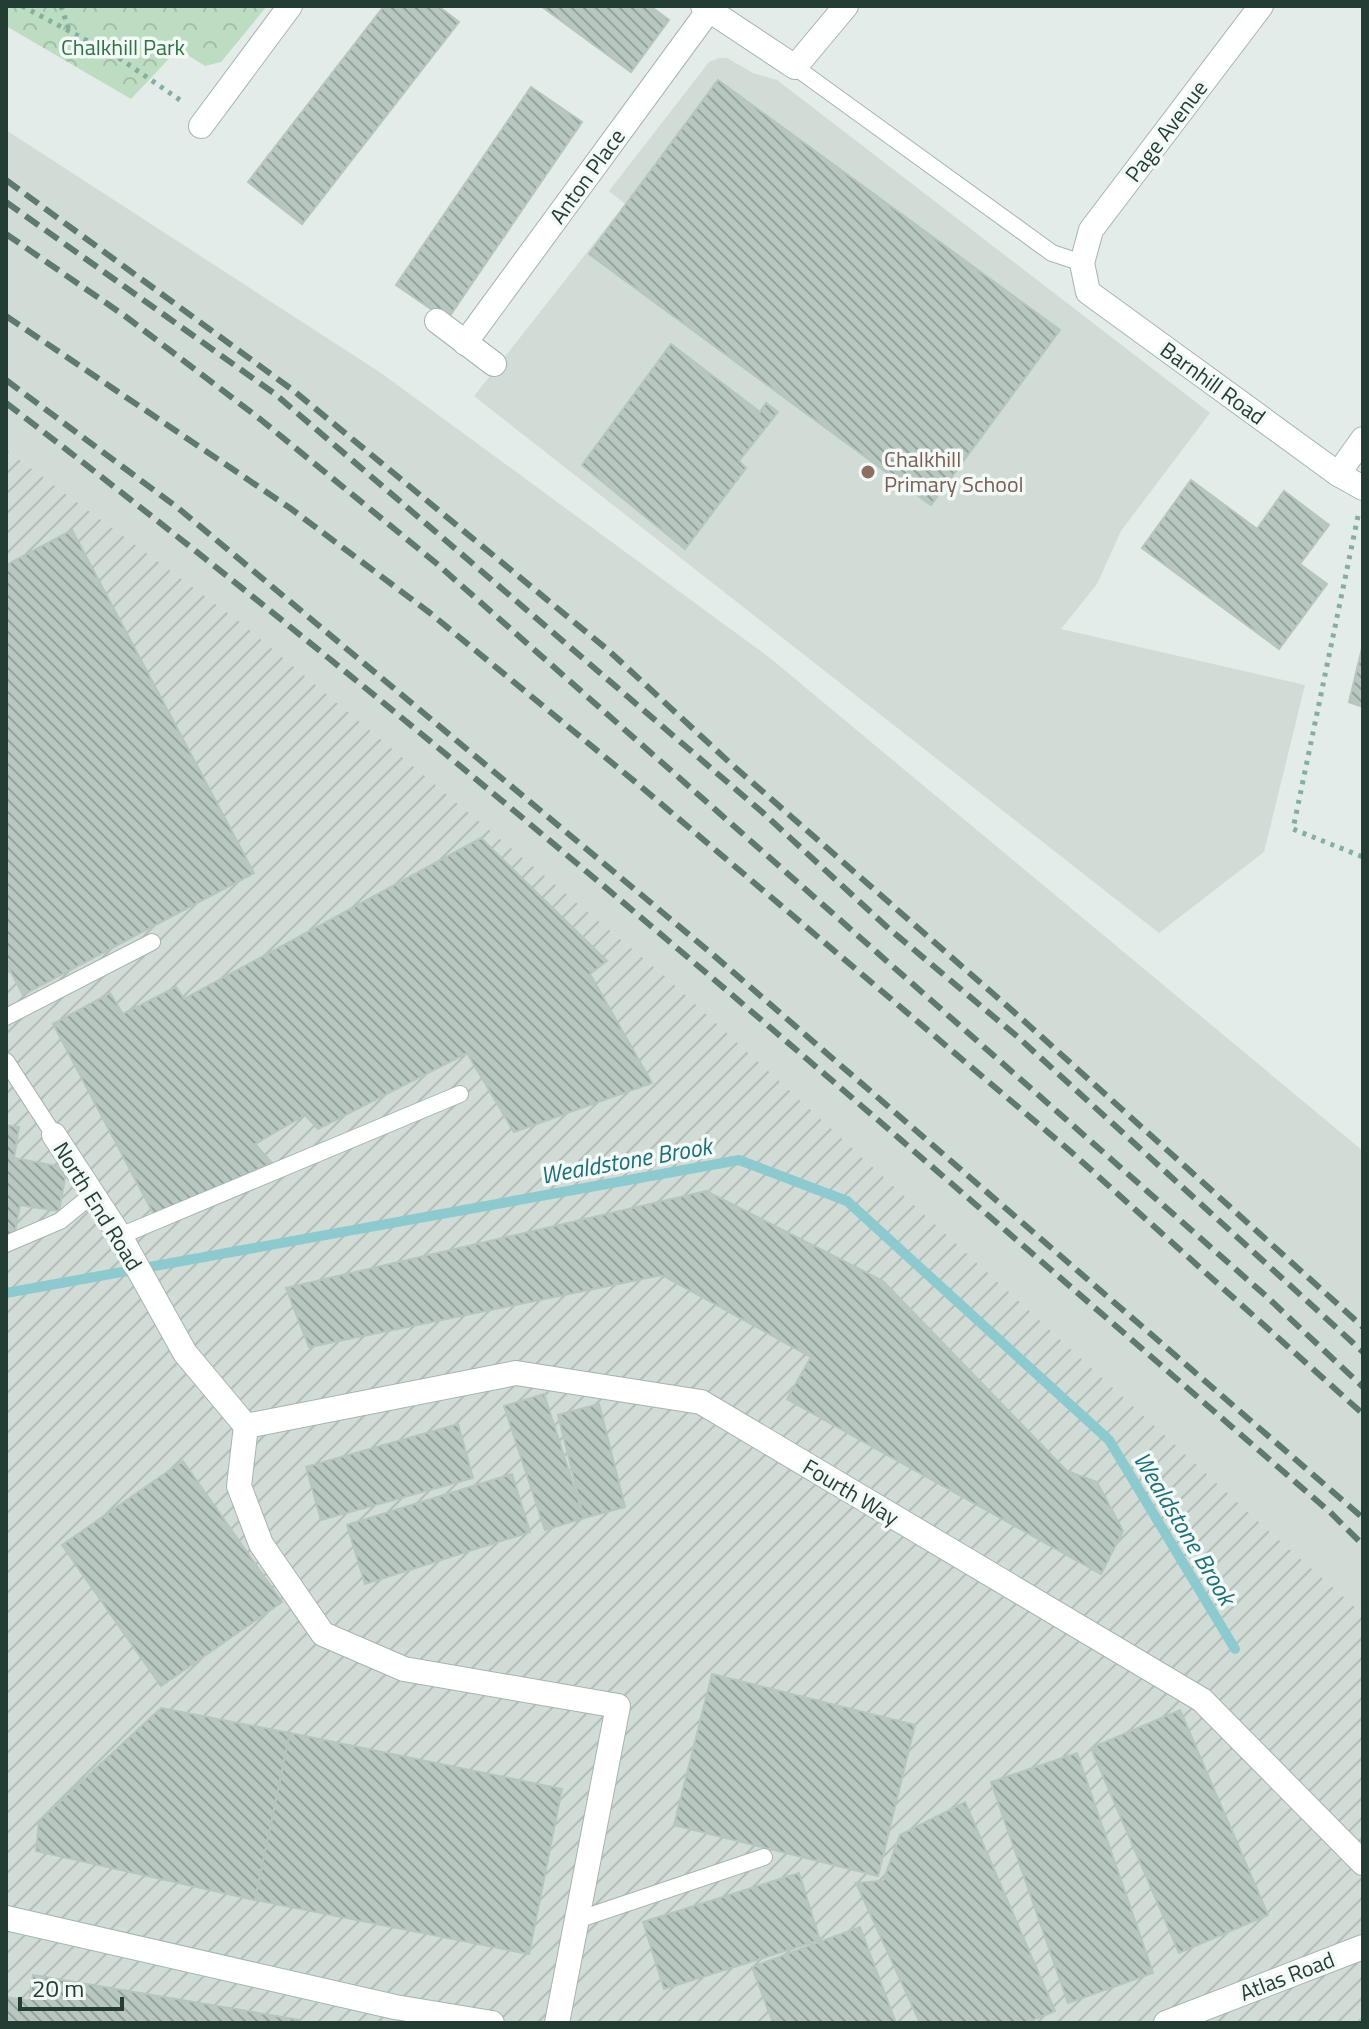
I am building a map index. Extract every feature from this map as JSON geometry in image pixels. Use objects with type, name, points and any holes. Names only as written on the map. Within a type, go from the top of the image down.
[{"type":"street","points":[[204,122],[290,6]]},
{"type":"street","points":[[706,8],[795,67],[846,6]]},
{"type":"street","name":"Page Avenue","points":[[1082,263],[1091,230],[1261,6]]},
{"type":"street","name":"Anton Place","points":[[465,343],[706,8]]},
{"type":"street","name":"Barnhill Road","points":[[1082,263],[1088,292],[1338,474],[1361,496]]},
{"type":"street","points":[[437,321],[494,364]]},
{"type":"street","points":[[1338,474],[1363,439]]},
{"type":"street","name":"North End Road","points":[[54,1135],[120,1236],[185,1353],[246,1426]]},
{"type":"street","name":"Fourth Way","points":[[246,1426],[516,1373],[701,1402],[1202,1700],[1363,1863]]},
{"type":"street","points":[[246,1426],[239,1486],[261,1544],[323,1634],[404,1669],[618,1706],[557,2023]]},
{"type":"street","points":[[6,1918],[394,2015],[492,2023]]},
{"type":"street","name":"Atlas Road","points":[[1166,2023],[1363,1947]]},
{"type":"lane","points":[[795,67],[1052,253],[1082,263]]},
{"type":"lane","points":[[6,1017],[152,942]]},
{"type":"lane","name":"North End Road","points":[[6,1061],[54,1135]]},
{"type":"lane","points":[[120,1236],[460,1094]]},
{"type":"lane","points":[[6,1244],[60,1221],[93,1194]]},
{"type":"lane","points":[[577,1920],[764,1857]]},
{"type":"path","points":[[22,6],[116,56],[204,122]]},
{"type":"path","points":[[61,6],[69,31]]},
{"type":"path","points":[[1361,496],[1293,829],[1363,857]]},
{"type":"shaded area","name":"Chalkhill Primary School","points":[[727,58],[753,73],[777,80],[1210,413],[1121,531],[1097,584],[1061,629],[1305,685],[1264,852],[1159,933],[474,396],[625,204],[609,191],[709,62]]},
{"type":"shaded area","points":[[6,130],[381,373],[770,658],[1363,1151],[1363,1614],[668,979],[240,622],[6,450]]},
{"type":"shaded area","points":[[6,450],[240,622],[668,979],[1363,1614],[1363,2023],[6,2023]]},
{"type":"green space","name":"Chalkhill Park","points":[[6,6],[267,6],[221,62],[205,66],[178,49],[131,99],[6,26]]},
{"type":"building","points":[[384,6],[438,6],[459,22],[302,224],[248,182]]},
{"type":"building","points":[[541,6],[650,6],[669,20],[631,72]]},
{"type":"building","points":[[718,80],[1060,330],[931,505],[589,254]]},
{"type":"building","points":[[531,87],[582,122],[447,320],[396,285]]},
{"type":"building","points":[[671,344],[760,412],[766,403],[778,412],[739,461],[746,468],[685,549],[582,465]]},
{"type":"building","points":[[1191,480],[1257,529],[1284,491],[1329,525],[1300,564],[1327,584],[1279,649],[1142,548]]},
{"type":"building","points":[[72,530],[254,873],[23,995],[6,963],[6,565]]},
{"type":"building","points":[[1363,644],[1363,707],[1349,702]]},
{"type":"building","points":[[481,838],[607,961],[590,974],[652,1083],[514,1132],[467,1053],[318,1129],[305,1115],[255,1144],[272,1163],[154,1215],[53,1024],[110,993],[123,1014],[176,987],[184,999]]},
{"type":"building","points":[[6,1125],[19,1127],[14,1158],[67,1168],[59,1211],[20,1205],[14,1238],[6,1237]]},
{"type":"building","points":[[706,1191],[883,1281],[1067,1471],[1097,1482],[1123,1531],[1101,1574],[787,1399],[811,1357],[662,1275],[309,1347],[286,1288]]},
{"type":"building","points":[[544,1394],[584,1518],[545,1530],[504,1406]]},
{"type":"building","points":[[599,1404],[625,1507],[584,1518],[558,1415]]},
{"type":"building","points":[[458,1424],[473,1478],[321,1520],[306,1467]]},
{"type":"building","points":[[183,1461],[282,1602],[161,1686],[62,1545]]},
{"type":"building","points":[[512,1474],[530,1532],[365,1584],[347,1525]]},
{"type":"building","points":[[712,1674],[915,1725],[878,1876],[674,1825]]},
{"type":"building","points":[[161,1708],[290,1733],[255,1900],[36,1851],[39,1821]]},
{"type":"building","points":[[1180,1710],[1268,1915],[1179,1953],[1091,1748]]},
{"type":"building","points":[[290,1733],[562,1789],[529,1954],[255,1900]]},
{"type":"building","points":[[1077,1753],[1153,1973],[1068,2003],[991,1782]]},
{"type":"building","points":[[965,1802],[1055,2011],[1026,2023],[920,2023],[856,1883],[883,1881],[900,1835]]},
{"type":"building","points":[[799,1873],[820,1940],[664,1989],[643,1922]]},
{"type":"building","points":[[860,1927],[896,2023],[773,2023],[752,1967]]},
{"type":"building","points":[[33,1975],[300,2020],[299,2023],[6,2023],[6,1997],[29,2001]]},
{"type":"waterway","name":"Wealdstone Brook","points":[[6,1293],[739,1160],[847,1201],[1109,1440],[1235,1649]]},
{"type":"railway","points":[[6,180],[294,391],[608,650],[729,762],[1023,1020],[1363,1327]]},
{"type":"railway","points":[[6,202],[275,394],[761,811],[887,927],[1019,1038],[1363,1352]]},
{"type":"railway","points":[[6,234],[125,316],[260,419],[436,563],[1266,1296],[1363,1387]]},
{"type":"railway","points":[[6,316],[290,508],[430,613],[639,785],[1070,1151],[1363,1414]]},
{"type":"railway","points":[[6,380],[178,508],[711,953],[1363,1518]]},
{"type":"railway","points":[[6,403],[176,536],[511,808],[1004,1229],[1330,1512],[1363,1545]]},
{"type":"place","name":"Chalkhill Primary School","points":[[868,472]]}]
